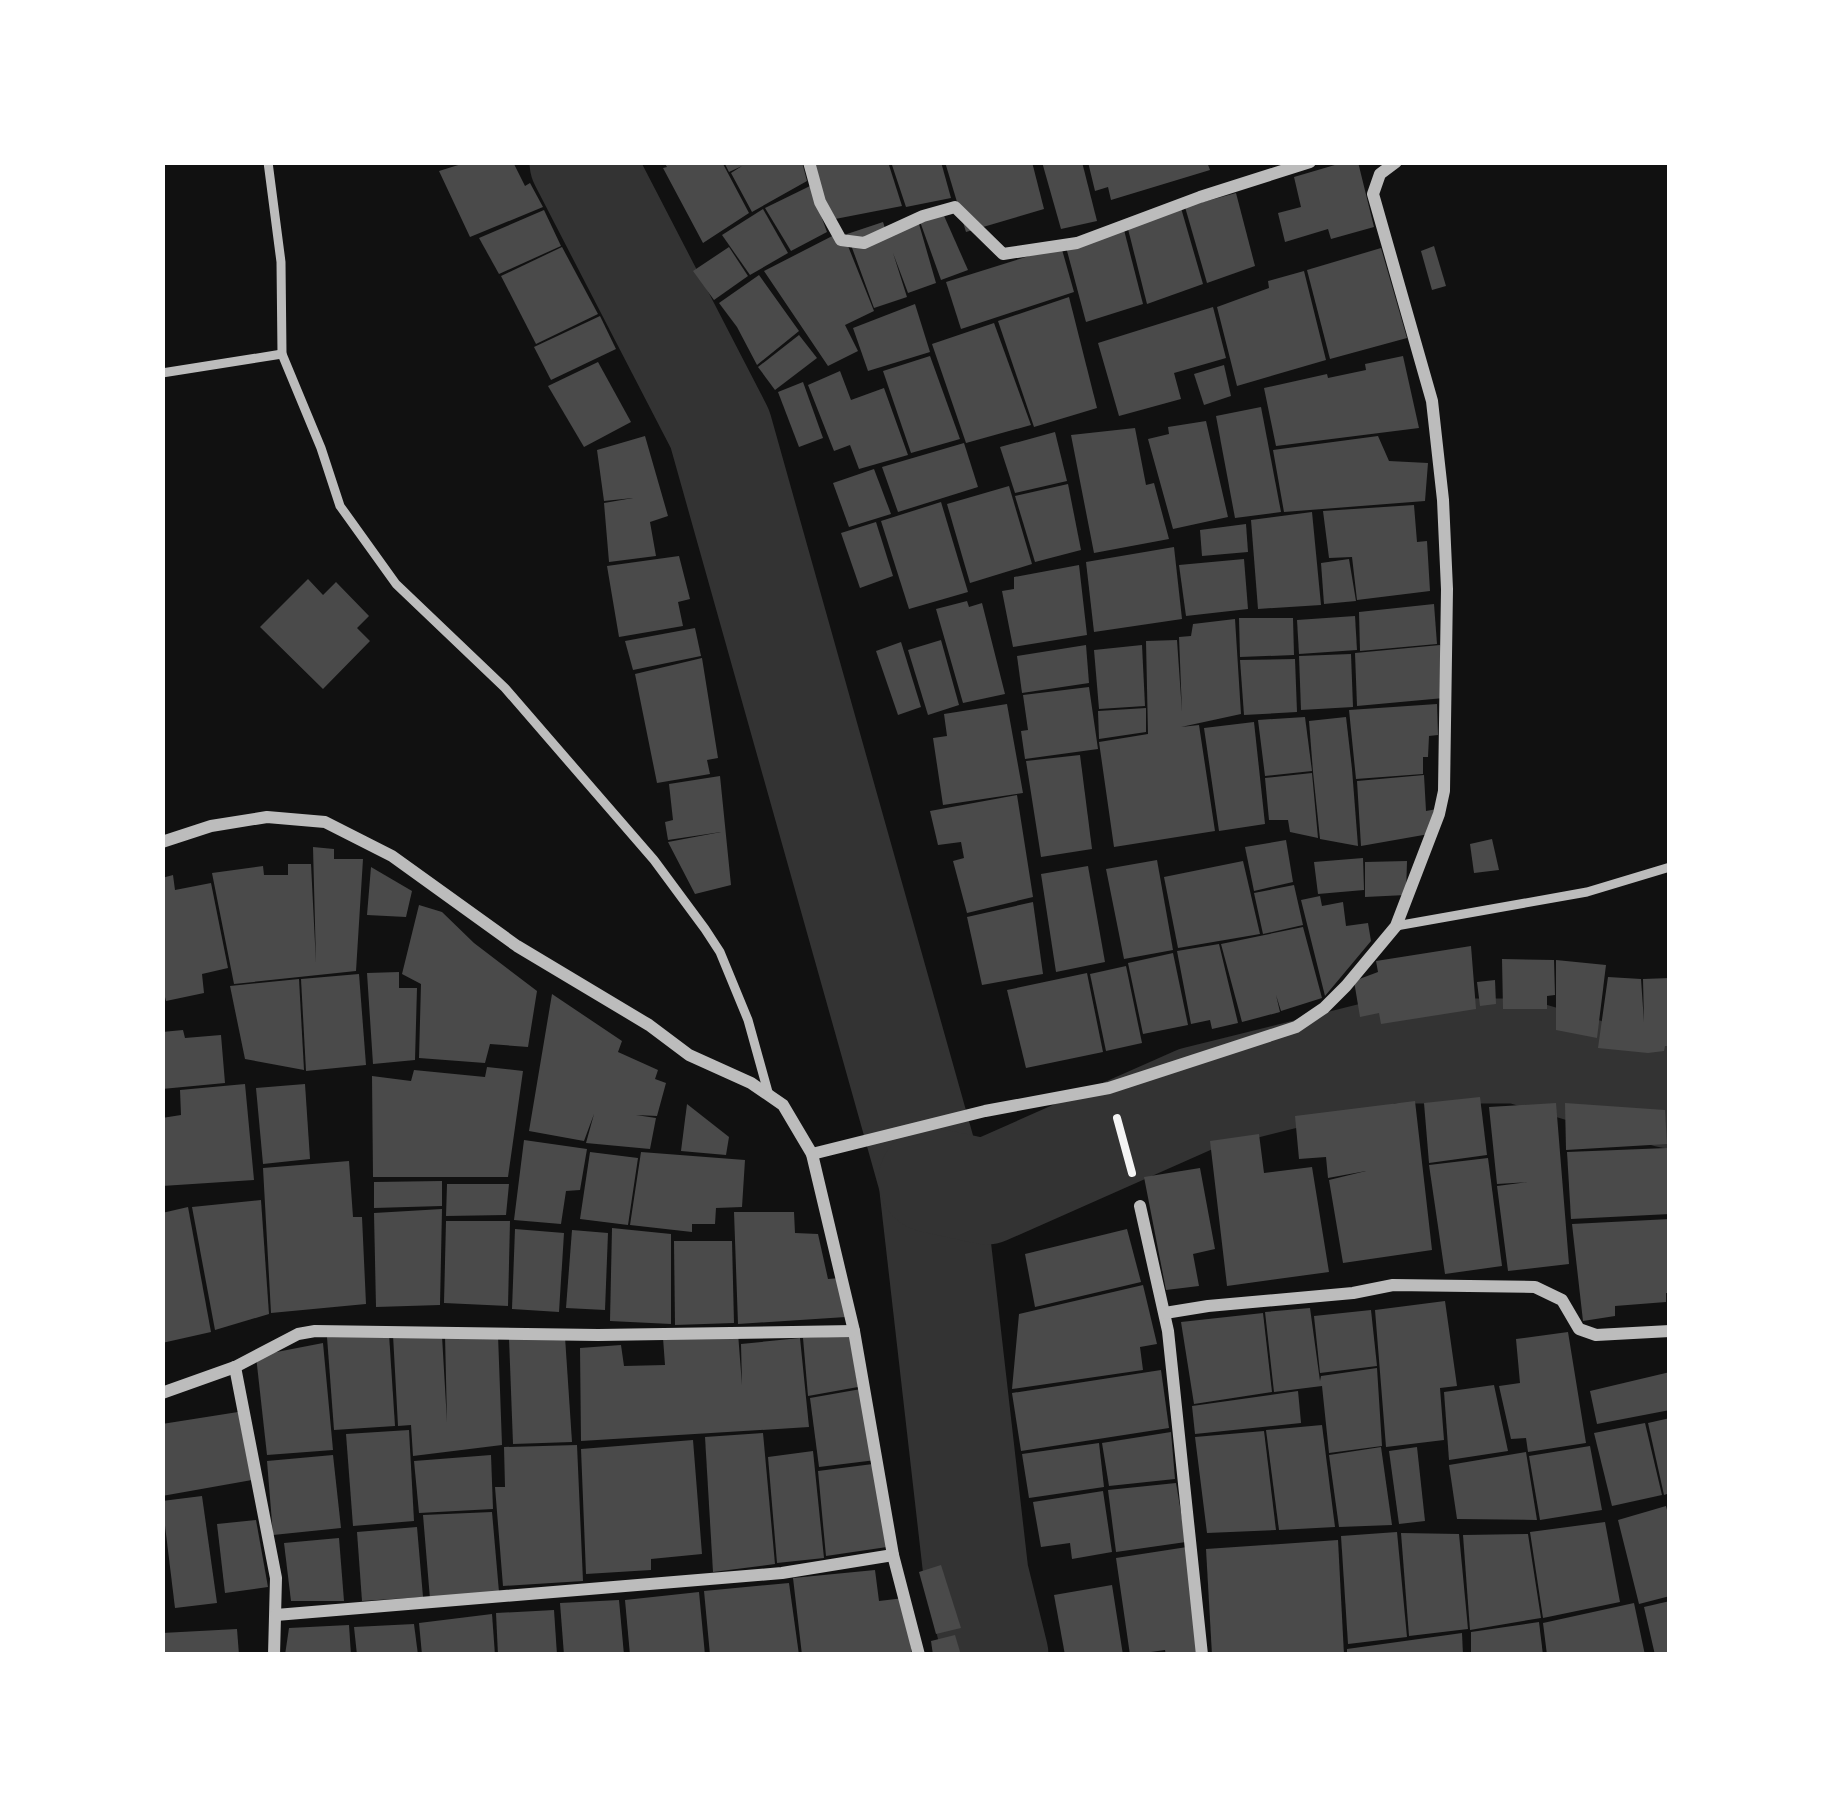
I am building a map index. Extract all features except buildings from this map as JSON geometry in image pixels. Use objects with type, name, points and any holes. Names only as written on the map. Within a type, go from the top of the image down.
[{"type":"street","points":[[809,162],[820,202],[841,240],[864,243],[955,207],[1003,254],[1077,243],[1310,162]]},
{"type":"street","points":[[812,1154],[985,1111],[1109,1088],[1296,1027],[1346,986],[1396,926],[1444,791],[1447,589],[1432,401],[1373,194],[1380,173],[1393,162]]},
{"type":"street","points":[[162,842],[211,826],[267,817],[325,822],[392,856],[517,946],[649,1025],[689,1055],[768,1092],[782,1105],[812,1154],[854,1331],[893,1556],[919,1655]]},
{"type":"street","points":[[1140,1206],[1165,1313],[1202,1655]]},
{"type":"street","points":[[1165,1313],[1393,1285],[1535,1287],[1562,1300],[1579,1330],[1596,1335],[1670,1331]]},
{"type":"street","points":[[162,1393],[315,1331],[598,1335],[854,1331]]},
{"type":"street","points":[[235,1367],[276,1578],[274,1655]]},
{"type":"street","points":[[276,1615],[782,1573],[893,1556]]},
{"type":"lane","points":[[268,162],[281,262],[282,354],[340,506],[396,584],[505,688],[654,860],[720,952],[748,1020],[768,1092]]},
{"type":"lane","points":[[162,373],[282,354]]},
{"type":"lane","points":[[1396,926],[1588,892],[1670,867]]},
{"type":"path","points":[[1114,1104],[1135,1185]]},
{"type":"waterway","points":[[582,162],[720,429],[931,1180],[976,1574],[996,1655]]},
{"type":"waterway","points":[[931,1180],[986,1192],[1196,1099],[1388,1051],[1518,1051],[1670,1096]]}]
